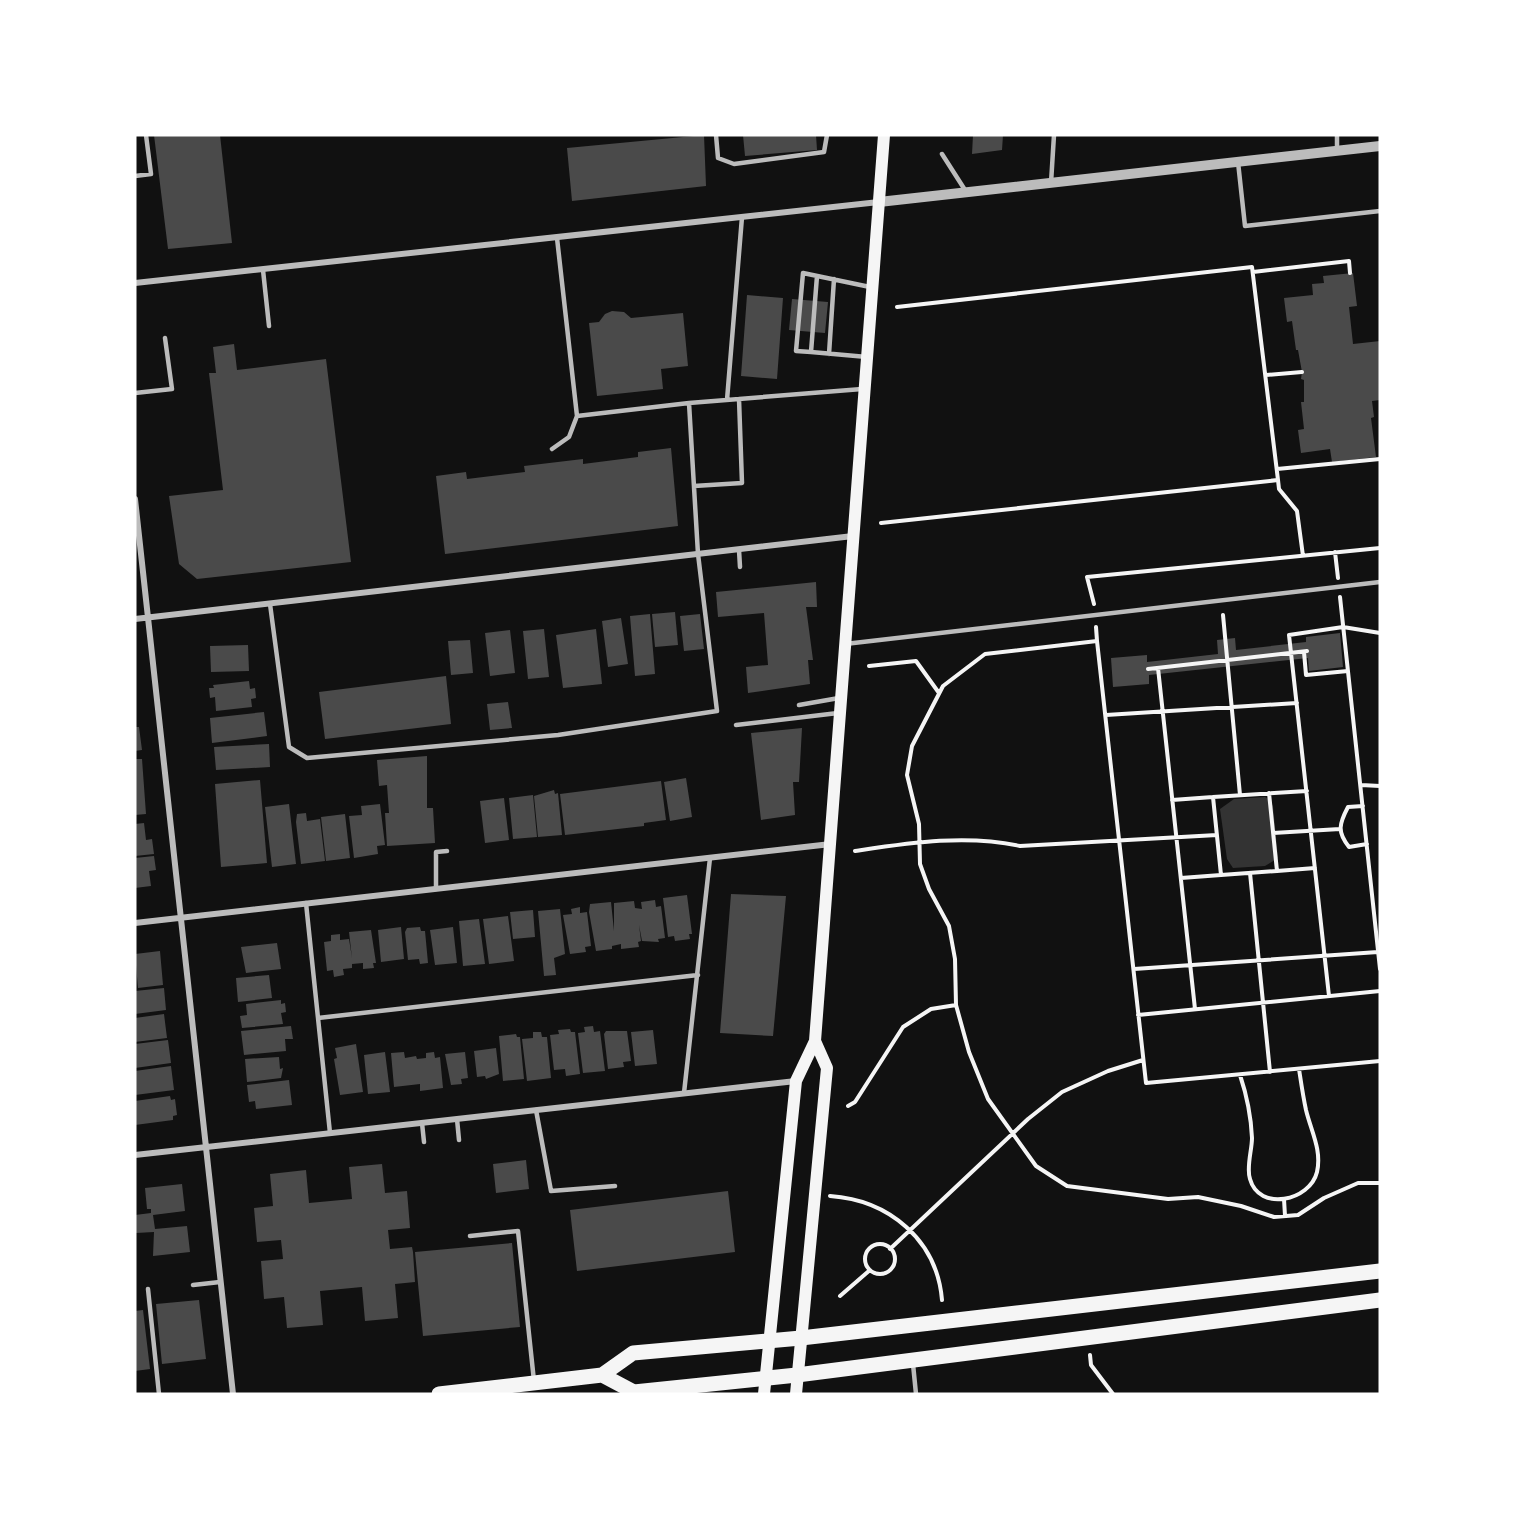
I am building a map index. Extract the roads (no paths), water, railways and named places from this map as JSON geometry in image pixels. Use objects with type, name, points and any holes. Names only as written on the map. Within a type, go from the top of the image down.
[{"type":"main road","points":[[764,1386],[796,1081],[815,1041],[884,135]]},
{"type":"main road","points":[[796,1394],[827,1068],[815,1041]]},
{"type":"main road","points":[[439,1394],[602,1375],[633,1353],[801,1338],[1380,1271]]},
{"type":"main road","points":[[602,1375],[634,1392],[764,1386],[797,1375],[1380,1299]]},
{"type":"street","points":[[135,283],[1380,146]]},
{"type":"street","points":[[135,499],[233,1394]]},
{"type":"street","points":[[135,619],[853,536]]},
{"type":"street","points":[[135,922],[831,844]]},
{"type":"street","points":[[135,1155],[796,1081]]},
{"type":"lane","points":[[135,176],[151,174],[146,135]]},
{"type":"lane","points":[[716,135],[718,158],[734,164],[824,152],[827,135]]},
{"type":"lane","points":[[1051,183],[1054,135]]},
{"type":"lane","points":[[1337,151],[1338,135]]},
{"type":"lane","points":[[942,154],[967,192]]},
{"type":"lane","points":[[1238,162],[1245,226],[1380,211]]},
{"type":"lane","points":[[727,400],[742,218]]},
{"type":"lane","points":[[552,449],[569,437],[577,416],[557,238]]},
{"type":"lane","points":[[263,270],[269,326]]},
{"type":"lane","points":[[867,357],[796,351],[803,273],[873,288]]},
{"type":"lane","points":[[811,352],[817,276]]},
{"type":"lane","points":[[829,354],[834,279]]},
{"type":"lane","points":[[135,393],[172,389],[165,338]]},
{"type":"lane","points":[[577,416],[689,403],[865,389]]},
{"type":"lane","points":[[694,486],[742,483],[740,399]]},
{"type":"lane","points":[[270,604],[289,747],[307,758],[558,735],[717,711],[698,554],[689,403]]},
{"type":"lane","points":[[739,550],[741,567]]},
{"type":"lane","points":[[845,644],[1380,582]]},
{"type":"lane","points":[[799,705],[841,698]]},
{"type":"lane","points":[[736,725],[840,712]]},
{"type":"lane","points":[[436,889],[436,852],[447,851]]},
{"type":"lane","points":[[684,1093],[710,858]]},
{"type":"lane","points":[[306,903],[330,1133]]},
{"type":"lane","points":[[318,1018],[698,975]]},
{"type":"lane","points":[[536,1110],[550,1191],[615,1186]]},
{"type":"lane","points":[[457,1119],[459,1140]]},
{"type":"lane","points":[[422,1123],[424,1142]]},
{"type":"lane","points":[[470,1236],[518,1231],[534,1383]]},
{"type":"lane","points":[[193,1285],[220,1282]]},
{"type":"lane","points":[[148,1289],[159,1394]]},
{"type":"lane","points":[[913,1361],[916,1394]]}]
